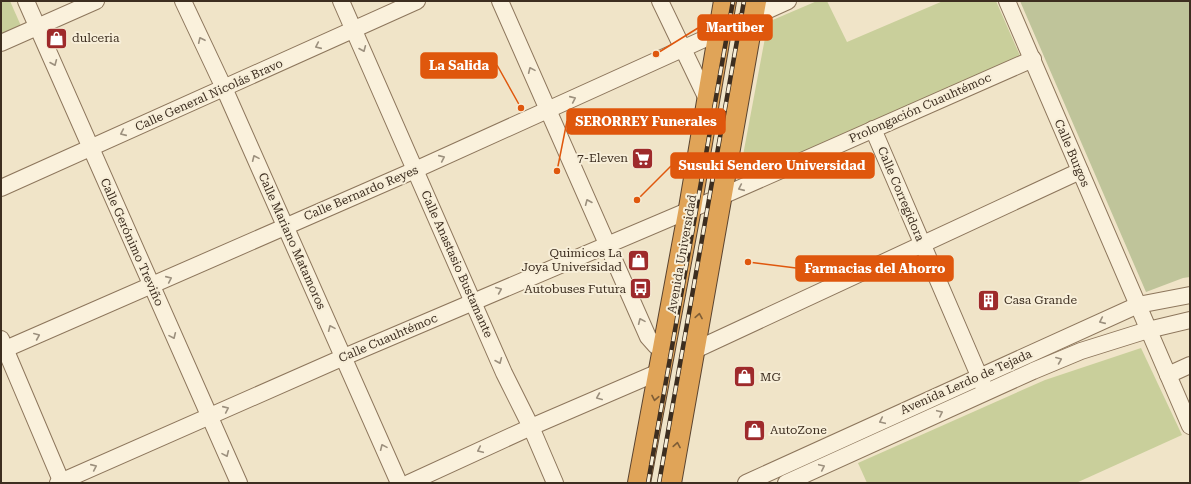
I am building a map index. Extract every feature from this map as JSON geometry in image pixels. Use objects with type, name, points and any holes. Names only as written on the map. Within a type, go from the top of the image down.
[{"type":"highway","name":"Avenida Universidad","points":[[639,483],[665,349],[725,1]]},
{"type":"highway","points":[[670,483],[753,9]]},
{"type":"street","name":"Calle Gerónimo Treviño","points":[[26,1],[239,483]]},
{"type":"street","points":[[1,43],[96,1]]},
{"type":"street","name":"Calle Mariano Matamoros","points":[[183,1],[224,88],[399,483]]},
{"type":"street","name":"Calle Anastasio Bustamante","points":[[341,1],[504,373],[531,427],[554,483]]},
{"type":"street","name":"Calle General Nicolás Bravo","points":[[1,188],[417,1]]},
{"type":"street","points":[[500,1],[648,337],[656,346],[665,349]]},
{"type":"street","points":[[660,1],[708,101]]},
{"type":"street","name":"Calle Bernardo Reyes","points":[[3,346],[152,286],[549,110],[719,33],[753,9],[788,1]]},
{"type":"street","name":"Calle Burgos","points":[[1007,1],[1190,426]]},
{"type":"street","name":"Prolongación Cuauhtémoc","points":[[720,197],[1033,59]]},
{"type":"street","name":"Calle Corregidora","points":[[873,129],[986,392]]},
{"type":"street","points":[[693,351],[1080,171]]},
{"type":"street","name":"Calle Cuauhtémoc","points":[[60,483],[473,301],[690,208],[720,197]]},
{"type":"street","name":"Avenida Lerdo de Tejada","points":[[746,483],[1138,305],[1190,295]]},
{"type":"street","name":"Avenida Lerdo de Tejada","points":[[786,483],[986,392],[1081,352],[1148,330],[1190,320]]},
{"type":"street","points":[[3,346],[60,483]]},
{"type":"street","points":[[1168,375],[1190,365]]},
{"type":"street","points":[[408,483],[531,427],[660,371]]},
{"type":"green space","points":[[1,1],[10,1],[21,26],[1,34]]},
{"type":"green space","points":[[817,1],[827,1],[847,42],[943,1],[996,1],[1021,58],[738,182],[768,22]]},
{"type":"green space","points":[[1020,1],[1190,1],[1190,277],[1183,278],[1146,292]]},
{"type":"green space","points":[[1141,348],[1182,435],[1076,483],[867,483],[858,463],[1045,380]]},
{"type":"railway","points":[[648,483],[733,1]]},
{"type":"railway","points":[[659,483],[744,1]]},
{"type":"place","name":"dulceria","points":[[56,38]]},
{"type":"place","name":"Martiber","points":[[656,54]]},
{"type":"place","name":"La Salida","points":[[521,108]]},
{"type":"place","name":"7-Eleven","points":[[643,158]]},
{"type":"place","name":"SERORREY Funerales","points":[[557,171]]},
{"type":"place","name":"Susuki Sendero Universidad","points":[[637,200]]},
{"type":"place","name":"Quimicos La Joya Universidad","points":[[638,260]]},
{"type":"place","name":"Farmacias del Ahorro","points":[[748,262]]},
{"type":"place","name":"Autobuses Futura","points":[[641,289]]},
{"type":"place","name":"Casa Grande","points":[[988,300]]},
{"type":"place","name":"MG","points":[[745,377]]},
{"type":"place","name":"AutoZone","points":[[755,430]]}]
